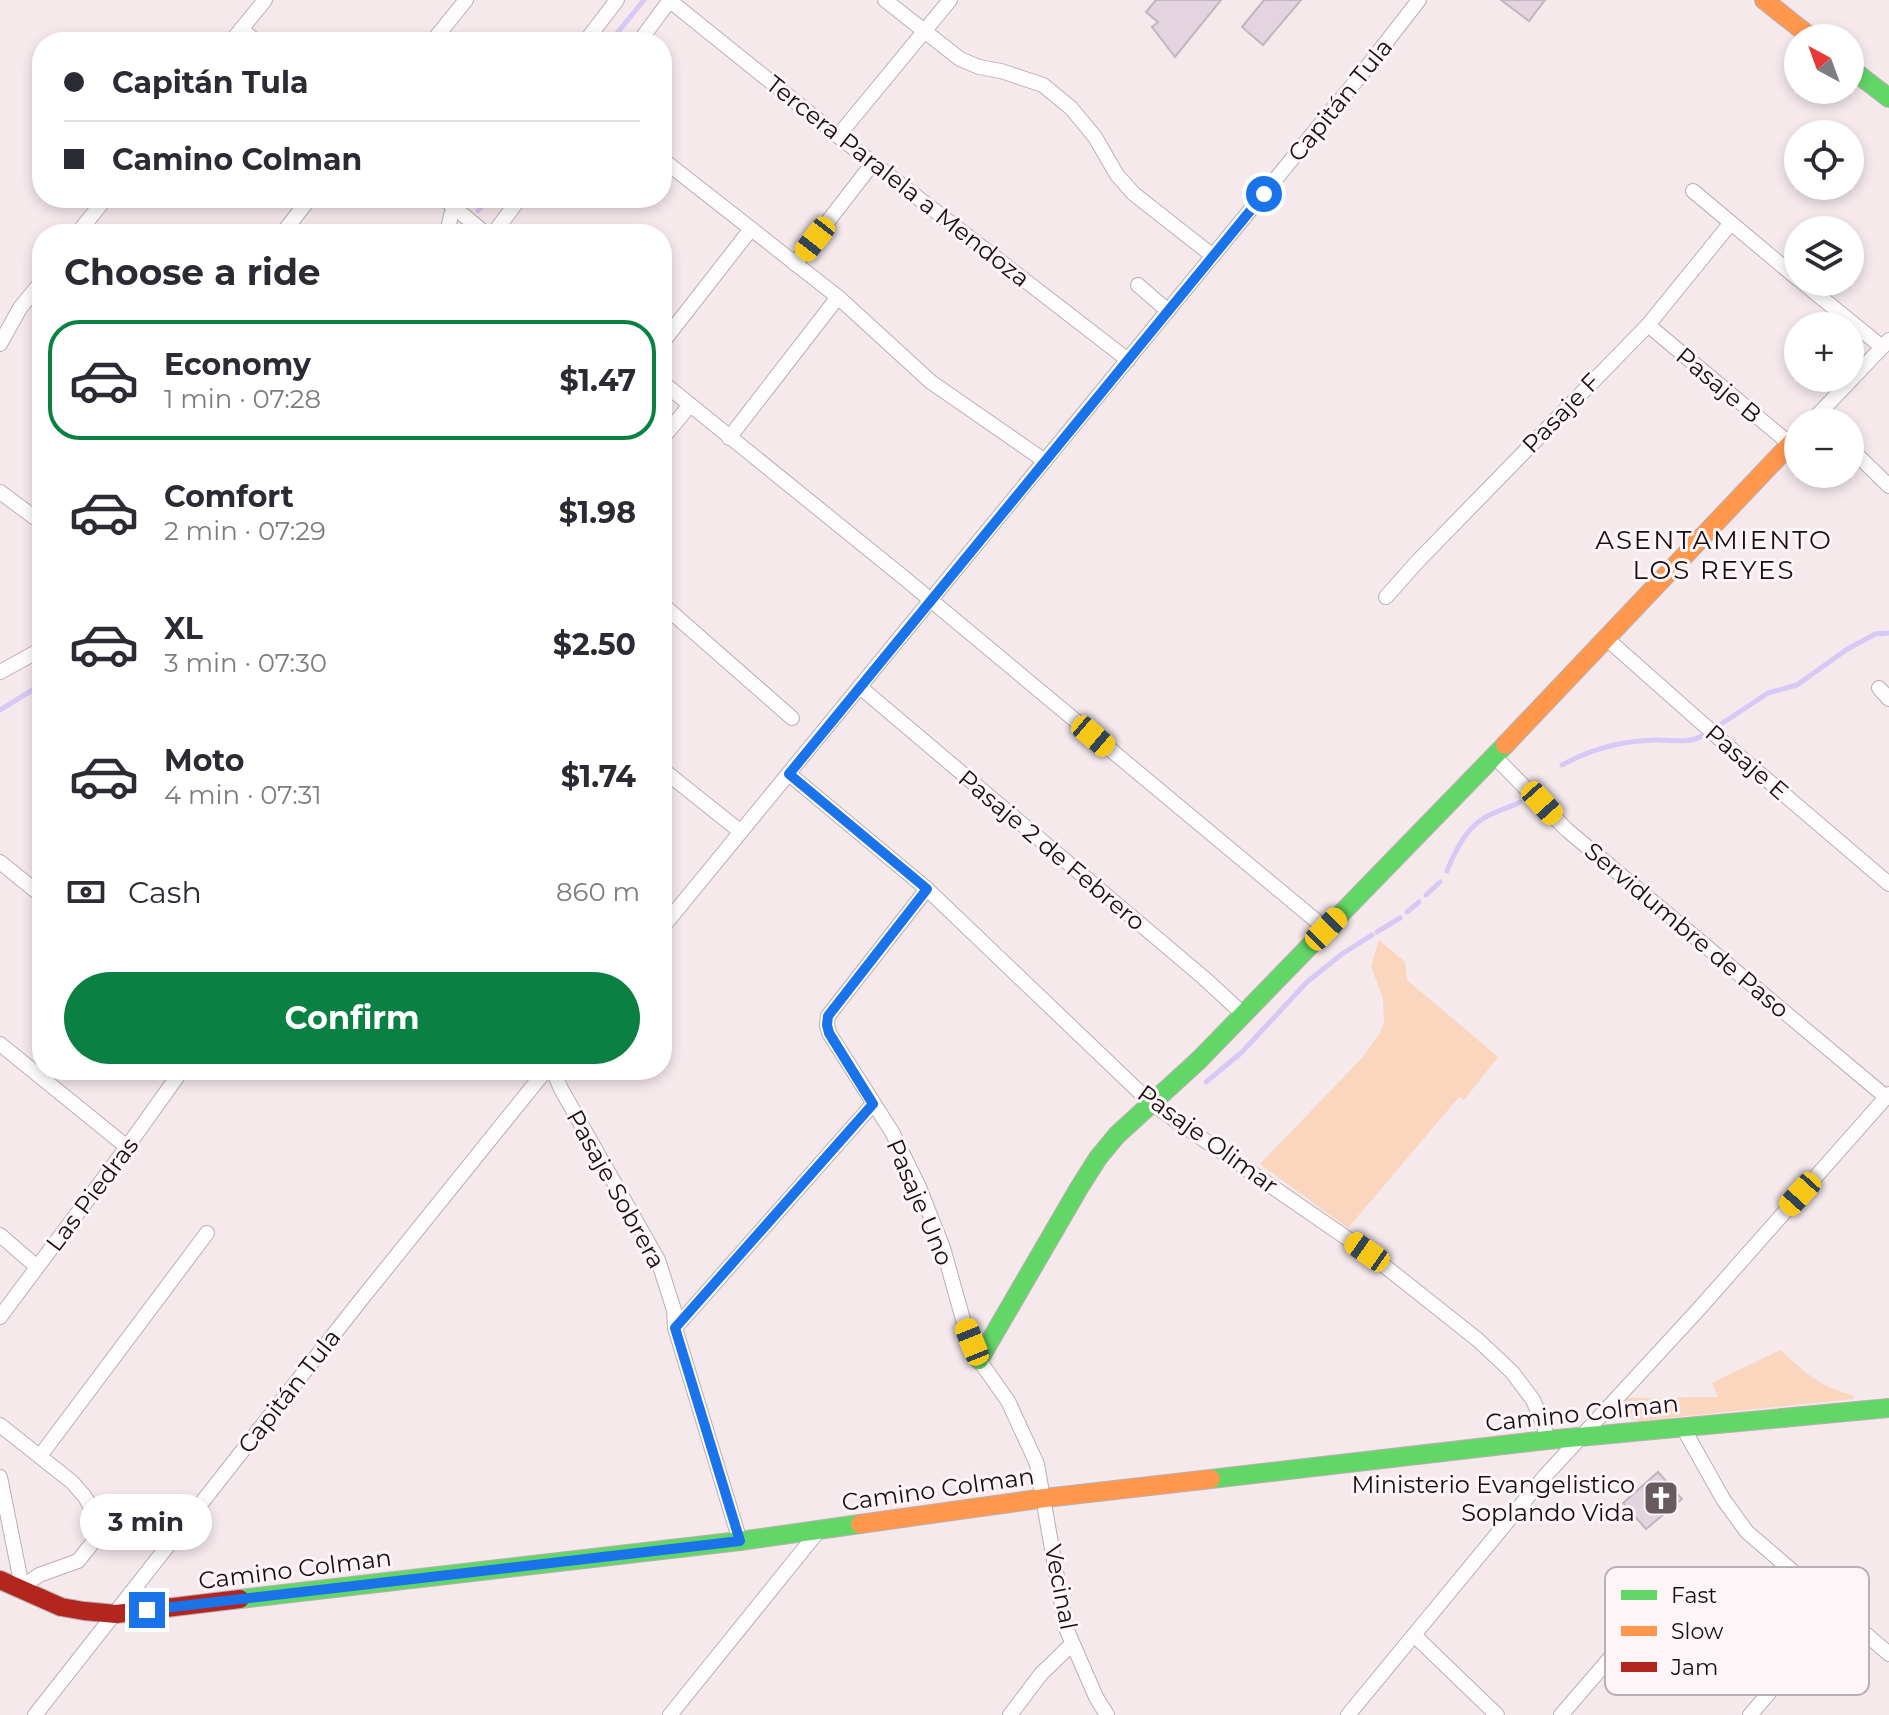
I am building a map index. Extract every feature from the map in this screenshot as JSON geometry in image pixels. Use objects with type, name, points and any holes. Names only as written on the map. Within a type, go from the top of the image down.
[{"type":"street","points":[[239,32],[265,0]]},
{"type":"street","points":[[440,32],[466,0]]},
{"type":"street","points":[[593,32],[617,0]]},
{"type":"street","points":[[646,32],[670,0]]},
{"type":"street","name":"Tercera Paralela a Mendoza","points":[[670,0],[838,136],[1128,360]]},
{"type":"street","points":[[885,0],[960,59],[1043,85],[1071,108],[1095,137],[1117,175],[1134,194],[1213,256]]},
{"type":"street","points":[[838,136],[950,0]]},
{"type":"street","name":"Capitán Tula","points":[[672,916],[1419,0]]},
{"type":"street","points":[[1764,0],[1794,24]]},
{"type":"street","points":[[241,29],[245,32]]},
{"type":"street","points":[[1864,79],[1889,98]]},
{"type":"street","points":[[795,264],[873,163]]},
{"type":"street","points":[[672,167],[838,297],[931,382],[1045,461]]},
{"type":"street","points":[[1693,191],[1784,267]]},
{"type":"street","points":[[85,224],[98,208]]},
{"type":"street","points":[[290,224],[302,208]]},
{"type":"street","points":[[460,208],[476,224]]},
{"type":"street","name":"Pasaje F","points":[[1386,597],[1648,325],[1730,224]]},
{"type":"street","points":[[672,330],[751,229]]},
{"type":"street","points":[[1138,285],[1168,311]]},
{"type":"street","points":[[0,344],[20,308],[32,295]]},
{"type":"street","points":[[1822,296],[1885,343],[1828,408]]},
{"type":"street","points":[[729,438],[838,297]]},
{"type":"street","name":"Pasaje B","points":[[1648,325],[1784,432]]},
{"type":"street","points":[[672,390],[931,600],[1326,929]]},
{"type":"street","points":[[672,427],[690,405]]},
{"type":"street","points":[[979,1360],[1079,1188],[1117,1135],[1152,1104],[1326,929],[1607,639],[1784,450]]},
{"type":"street","points":[[1864,462],[1889,486]]},
{"type":"street","points":[[0,492],[32,516]]},
{"type":"street","points":[[672,613],[792,718]]},
{"type":"street","name":"Pasaje E","points":[[1607,639],[1889,884]]},
{"type":"street","points":[[0,672],[32,654]]},
{"type":"street","name":"Pasaje 2 de Febrero","points":[[860,687],[1243,1014]]},
{"type":"street","name":"Servidumbre de Paso","points":[[1494,756],[1567,830],[1887,1096]]},
{"type":"street","name":"Pasaje Olimar","points":[[789,774],[927,889],[1152,1104],[1367,1252],[1478,1340],[1512,1372],[1533,1400],[1547,1440]]},
{"type":"street","points":[[672,777],[741,832]]},
{"type":"street","points":[[0,862],[32,888]]},
{"type":"street","name":"Pasaje Uno","points":[[927,889],[828,1016],[827,1025],[829,1033],[892,1132],[919,1187],[943,1248],[964,1323],[979,1360],[1020,1426],[1037,1464],[1045,1498]]},
{"type":"street","points":[[0,1044],[32,1070]]},
{"type":"street","points":[[44,1080],[127,1147]]},
{"type":"street","name":"Las Piedras","points":[[0,1317],[175,1080]]},
{"type":"street","name":"Capitán Tula","points":[[35,1715],[538,1080]]},
{"type":"street","name":"Pasaje Sobrera","points":[[557,1080],[658,1260],[674,1310],[675,1328],[740,1541]]},
{"type":"street","points":[[1348,1715],[1545,1476],[1707,1300],[1887,1096]]},
{"type":"street","points":[[675,1328],[873,1104]]},
{"type":"street","points":[[40,1456],[207,1233]]},
{"type":"street","points":[[0,1235],[37,1267]]},
{"type":"street","name":"Camino Colman","points":[[0,1580],[22,1587],[51,1604],[85,1612],[116,1614],[740,1541],[1045,1498],[1547,1440],[1889,1409]]},
{"type":"street","points":[[0,1425],[72,1482],[85,1497],[96,1516],[98,1536],[89,1550],[78,1561],[39,1575],[22,1587],[0,1477]]},
{"type":"street","points":[[1682,1426],[1723,1499],[1747,1532],[1788,1567]]},
{"type":"street","name":"Vecinal","points":[[1045,1498],[1066,1628],[1107,1715]]},
{"type":"street","points":[[670,1715],[820,1529]]},
{"type":"street","points":[[1414,1635],[1497,1715]]},
{"type":"street","points":[[1869,1637],[1889,1654]]},
{"type":"street","points":[[1010,1715],[1041,1674],[1072,1644]]},
{"type":"street","points":[[1561,1715],[1605,1664]]},
{"type":"street","points":[[1750,1715],[1767,1695]]},
{"type":"shaded area","points":[[1379,940],[1405,962],[1407,980],[1498,1057],[1464,1100],[1459,1097],[1348,1228],[1260,1164],[1362,1058],[1379,1034],[1384,1023],[1383,998],[1371,966]]},
{"type":"shaded area","points":[[1780,1350],[1814,1378],[1853,1395],[1854,1399],[1639,1421],[1626,1412],[1628,1398],[1718,1397],[1712,1383]]},
{"type":"building","points":[[1156,0],[1221,0],[1175,57],[1152,27],[1158,22],[1146,12]]},
{"type":"building","points":[[1264,0],[1301,0],[1263,45],[1242,27]]},
{"type":"building","points":[[1501,0],[1545,0],[1529,21]]},
{"type":"building","points":[[1658,1472],[1682,1499],[1646,1529],[1623,1503]]},
{"type":"waterway","points":[[618,32],[644,0]]},
{"type":"waterway","points":[[1715,728],[1768,693],[1797,685],[1846,650],[1875,634],[1889,633]]},
{"type":"waterway","points":[[0,710],[32,690]]},
{"type":"waterway","points":[[1562,765],[1584,754],[1618,744],[1685,741],[1704,735]]},
{"type":"waterway","points":[[1447,871],[1461,842],[1477,823],[1520,802]]},
{"type":"waterway","points":[[1426,895],[1440,882]]},
{"type":"waterway","points":[[1407,912],[1419,902]]},
{"type":"waterway","points":[[1377,932],[1400,918]]},
{"type":"waterway","points":[[1206,1082],[1241,1053],[1307,982],[1372,935]]},
{"type":"traffic: fast","points":[[1864,79],[1889,98]]},
{"type":"traffic: fast","points":[[979,1360],[1079,1188],[1117,1135],[1199,1060],[1505,745]]},
{"type":"traffic: fast","points":[[1211,1479],[1547,1440],[1889,1408]]},
{"type":"traffic: fast","points":[[240,1599],[740,1541],[860,1524]]},
{"type":"traffic: slow","points":[[1764,0],[1794,24]]},
{"type":"traffic: slow","points":[[1505,745],[1784,451]]},
{"type":"traffic: slow","points":[[860,1524],[1211,1479]]},
{"type":"traffic: jam","points":[[0,1580],[61,1607],[116,1614],[240,1599]]},
{"type":"place","name":"Ministerio Evangelistico Soplando Vida","points":[[1661,1498]]},
{"type":"district","name":"ASENTAMIENTO LOS REYES","points":[[1714,555]]},
{"type":"route","points":[[147,1610],[740,1541],[675,1328],[873,1104],[829,1033],[828,1016],[927,889],[789,774],[1264,194]]}]
